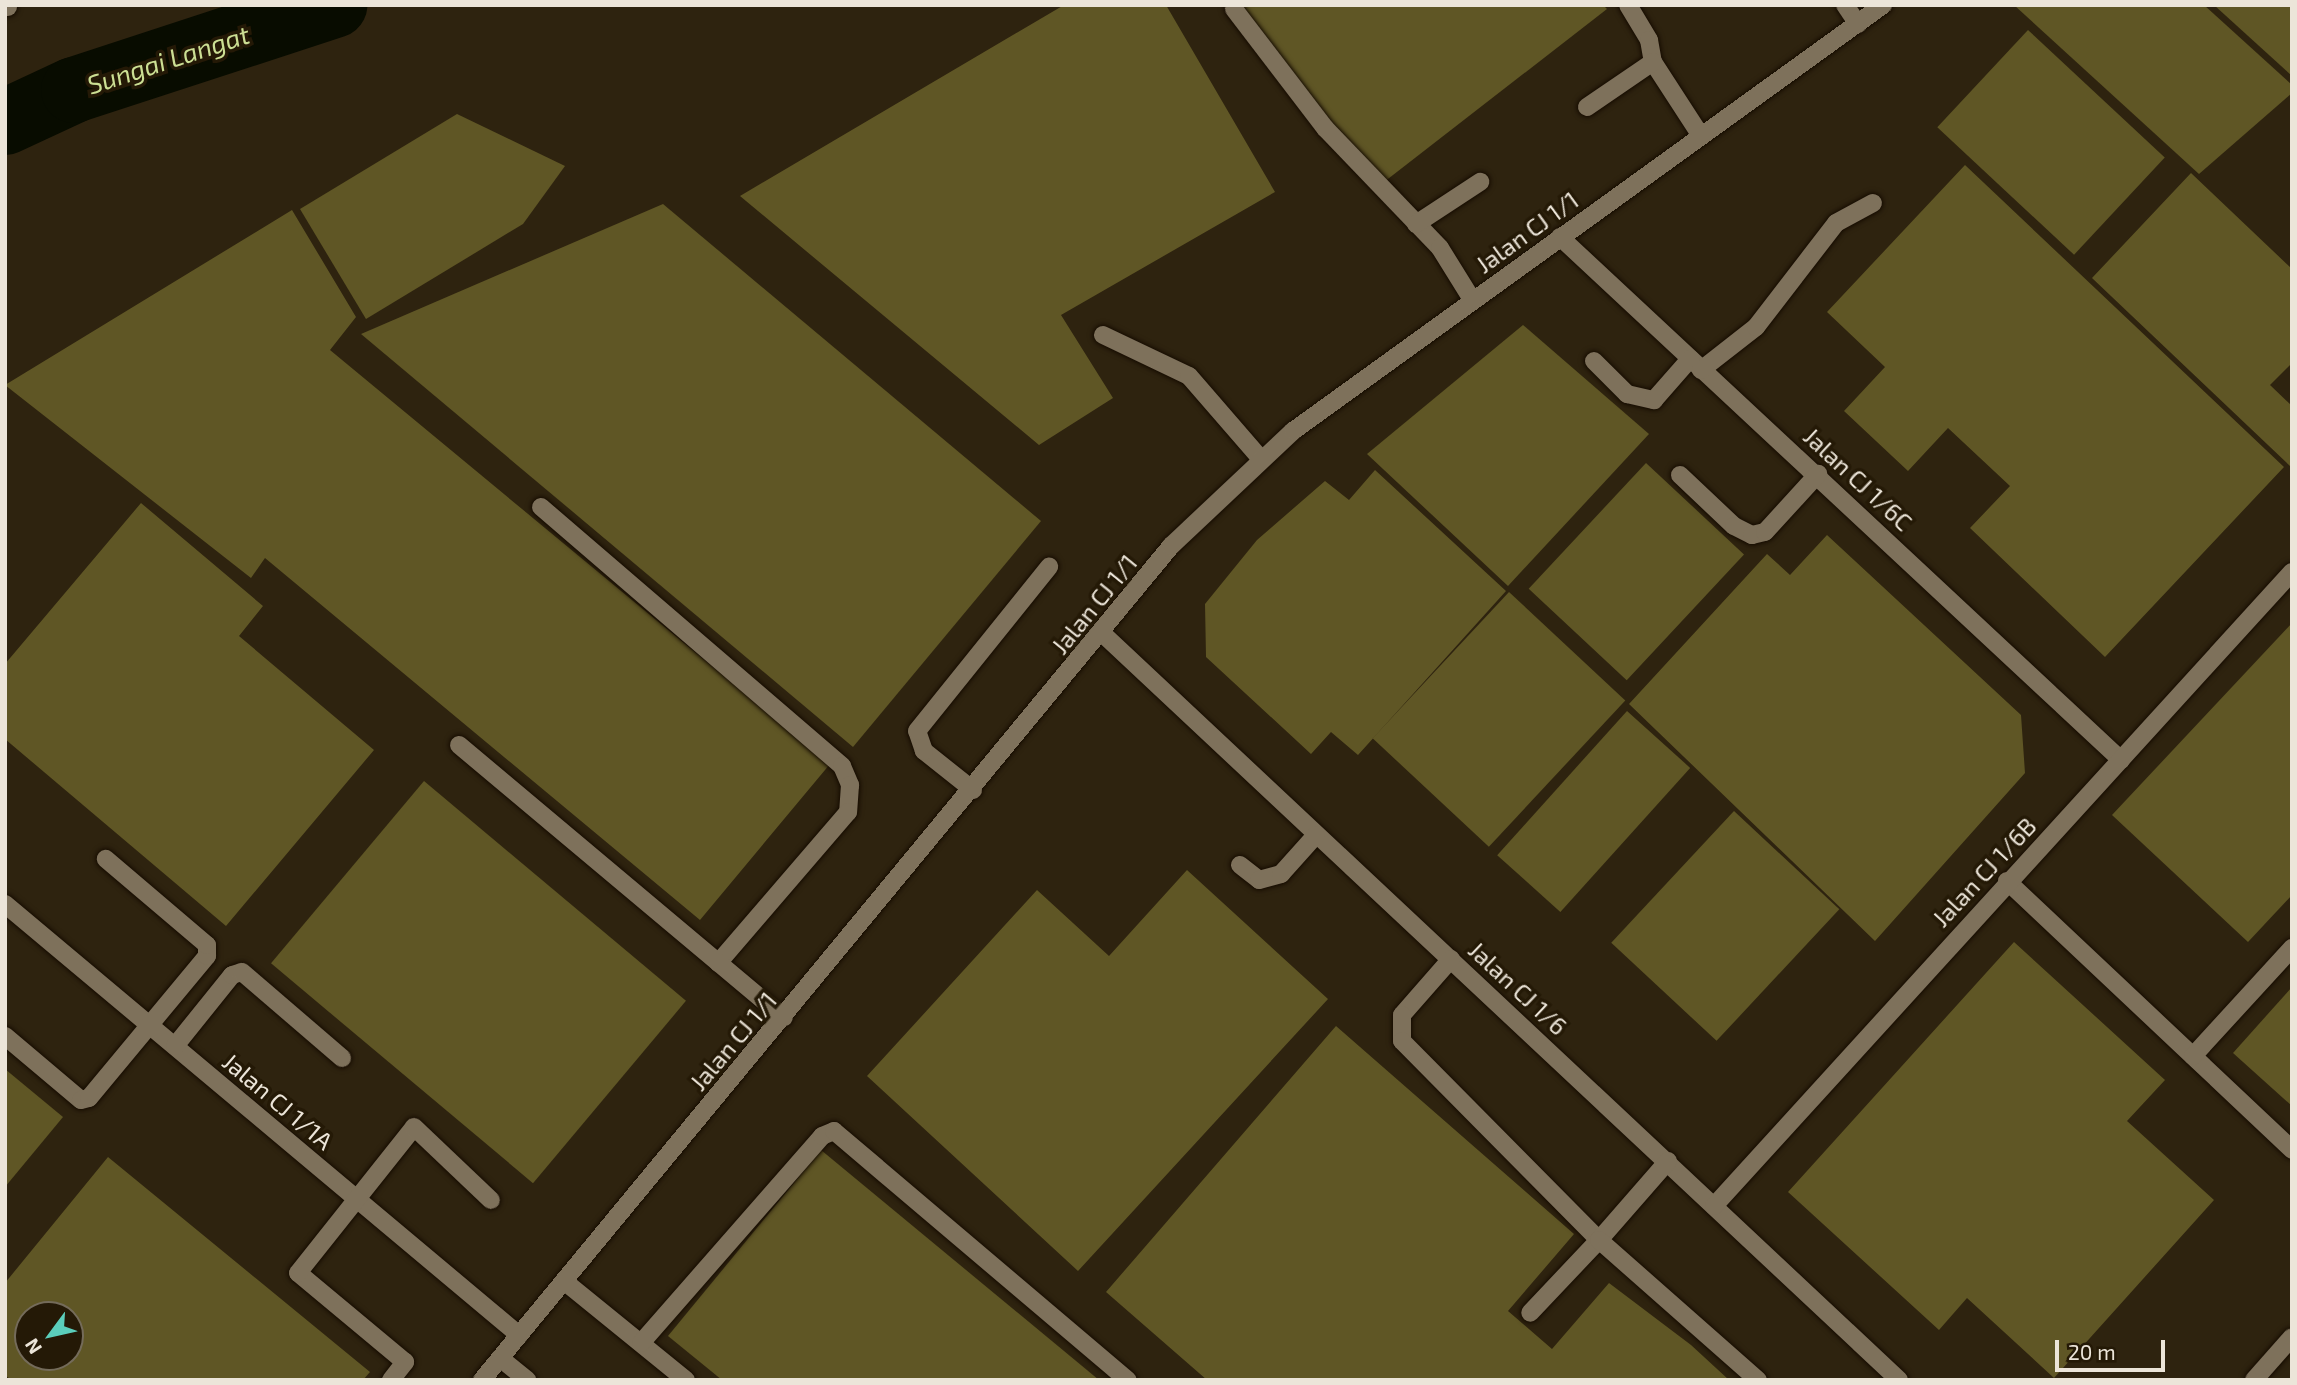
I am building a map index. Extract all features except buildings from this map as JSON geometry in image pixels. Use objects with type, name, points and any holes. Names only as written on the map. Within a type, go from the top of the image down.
[{"type":"street","points":[[1628,5],[1649,40],[1653,62],[1701,136]]},
{"type":"street","points":[[1845,5],[1858,24]]},
{"type":"street","name":"Jalan CJ 1/1","points":[[482,1380],[1102,634],[1171,546],[1261,459],[1560,237],[1883,5]]},
{"type":"street","points":[[1234,9],[1325,128],[1440,248],[1473,301]]},
{"type":"street","points":[[1587,107],[1653,62]]},
{"type":"street","points":[[1416,224],[1480,181]]},
{"type":"street","points":[[1594,361],[1627,394],[1654,400],[1695,364],[1756,327],[1836,223],[1873,203]]},
{"type":"street","name":"Jalan CJ 1/6C","points":[[1560,237],[1695,364],[1818,474],[2121,760]]},
{"type":"street","points":[[1103,335],[1189,376],[1261,459]]},
{"type":"street","points":[[1680,475],[1734,526],[1752,535],[1765,532],[1818,474]]},
{"type":"street","points":[[541,507],[842,766],[850,785],[848,812],[718,963]]},
{"type":"street","points":[[973,790],[925,751],[917,731],[1049,567]]},
{"type":"street","name":"Jalan CJ 1/6B","points":[[1714,1206],[2007,881],[2292,572]]},
{"type":"street","name":"Jalan CJ 1/6","points":[[1102,634],[1898,1379]]},
{"type":"street","points":[[459,745],[784,1018]]},
{"type":"street","points":[[1240,864],[1259,880],[1282,874],[1316,835]]},
{"type":"street","points":[[5,1036],[81,1100],[89,1098],[207,956],[207,946],[106,859]]},
{"type":"street","points":[[2007,881],[2292,1150]]},
{"type":"street","name":"Jalan CJ 1/1A","points":[[5,904],[519,1335]]},
{"type":"street","points":[[2193,1056],[2292,948]]},
{"type":"street","points":[[1451,959],[1402,1015],[1402,1041],[1599,1240],[1758,1380]]},
{"type":"street","points":[[174,1046],[232,975],[242,972],[342,1058]]},
{"type":"street","points":[[391,1380],[405,1362],[298,1273],[414,1127],[491,1200]]},
{"type":"street","points":[[641,1343],[822,1136],[834,1131],[1128,1380]]},
{"type":"street","points":[[1530,1313],[1668,1161]]},
{"type":"street","points":[[564,1281],[686,1380]]},
{"type":"street","points":[[2254,1380],[2292,1338]]},
{"type":"street","points":[[500,1358],[527,1380]]},
{"type":"waterway","name":"Sungai Langat","points":[[5,122],[74,90],[334,5]]}]
